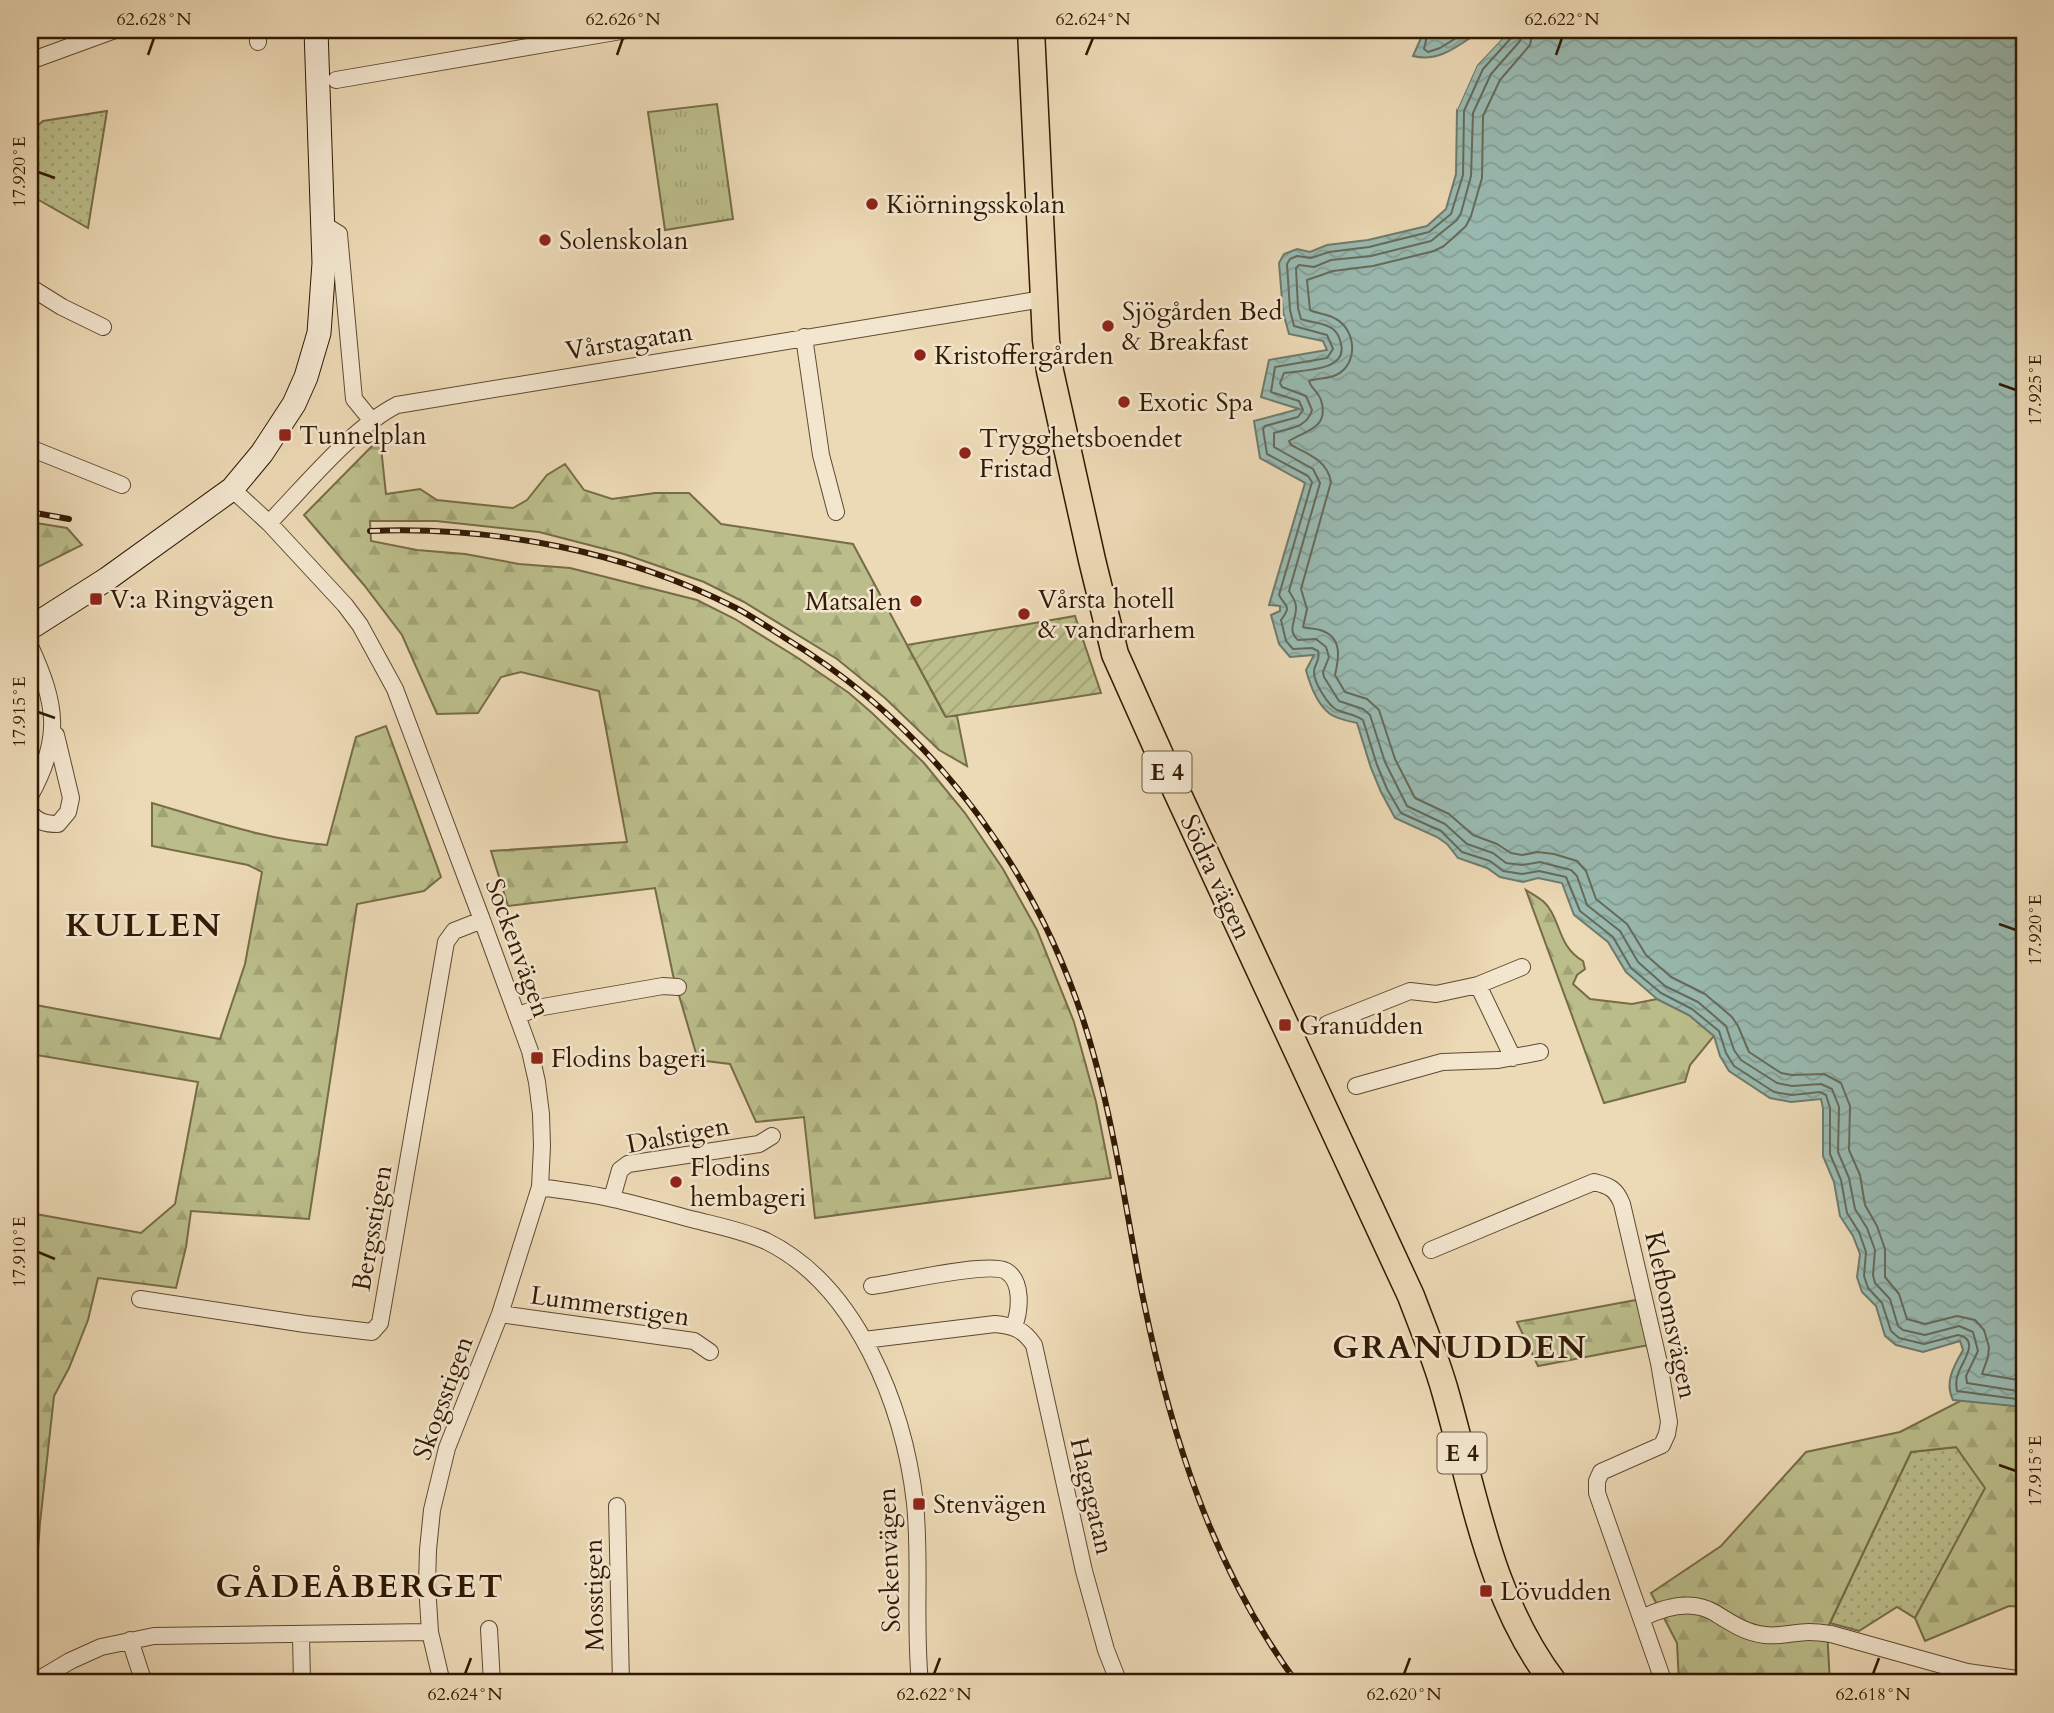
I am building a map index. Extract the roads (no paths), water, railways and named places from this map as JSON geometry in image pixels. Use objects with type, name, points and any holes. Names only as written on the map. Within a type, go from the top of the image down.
[{"type":"highway","name":"Södra vägen","points":[[1031,30],[1046,340],[1052,379],[1115,654],[1411,1296],[1445,1390],[1494,1568],[1524,1640],[1554,1683]]},
{"type":"main road","points":[[30,628],[107,579],[232,489],[262,453],[294,404],[312,359],[318,333],[324,263],[316,30]]},
{"type":"street","points":[[30,61],[115,30]]},
{"type":"street","points":[[336,80],[592,33],[627,30]]},
{"type":"street","points":[[323,224],[339,234],[354,399],[372,421]]},
{"type":"street","points":[[30,287],[62,307],[103,327]]},
{"type":"street","name":"Vårstagatan","points":[[269,523],[372,421],[397,405],[1043,299]]},
{"type":"street","points":[[804,337],[821,455],[836,512]]},
{"type":"street","points":[[30,449],[122,485]]},
{"type":"street","name":"Sockenvägen","points":[[232,489],[269,523],[345,604],[376,652],[395,689],[530,1051],[541,1114],[540,1187],[612,1198],[743,1233],[766,1242],[790,1256],[834,1296],[864,1340],[902,1437],[914,1501],[917,1529],[917,1657],[920,1683]]},
{"type":"street","points":[[30,646],[44,676],[71,798],[68,812],[58,824],[38,821],[30,812]]},
{"type":"street","points":[[30,796],[50,749],[54,726]]},
{"type":"street","name":"Bergsstigen","points":[[140,1299],[372,1332],[380,1324],[446,942],[454,931],[482,920]]},
{"type":"street","points":[[1327,1024],[1410,991],[1436,994],[1478,985],[1522,967]]},
{"type":"street","points":[[1478,985],[1513,1058]]},
{"type":"street","points":[[517,1016],[537,1007],[663,986],[678,987]]},
{"type":"street","points":[[1356,1086],[1442,1062],[1498,1060],[1540,1052]]},
{"type":"street","name":"Dalstigen","points":[[612,1198],[620,1170],[628,1164],[759,1144],[772,1136]]},
{"type":"street","name":"Klefbomsvägen","points":[[1431,1250],[1594,1182],[1617,1191],[1654,1339],[1669,1422],[1662,1445],[1601,1472],[1597,1481],[1597,1493],[1664,1683]]},
{"type":"street","name":"Skogsstigen","points":[[430,1632],[428,1550],[436,1490],[447,1448],[500,1314],[540,1187]]},
{"type":"street","points":[[864,1340],[995,1324],[1014,1326],[1018,1314],[1016,1286],[1011,1276],[1003,1270],[978,1269],[872,1286]]},
{"type":"street","name":"Lummerstigen","points":[[500,1314],[694,1341],[710,1352]]},
{"type":"street","name":"Hagagatan","points":[[1014,1326],[1027,1334],[1034,1345],[1084,1571],[1119,1683]]},
{"type":"street","name":"Mosstigen","points":[[617,1506],[621,1683]]},
{"type":"street","points":[[1642,1618],[1661,1608],[1694,1606],[1712,1611],[1747,1631],[1766,1636],[1808,1632],[1831,1634],[1967,1672],[2024,1680]]},
{"type":"street","points":[[489,1629],[492,1683]]},
{"type":"street","points":[[33,1683],[70,1661],[101,1647],[166,1635],[430,1632],[442,1683]]},
{"type":"street","points":[[301,1635],[302,1683]]},
{"type":"street","points":[[130,1640],[144,1683]]},
{"type":"water","points":[[1414,30],[1482,30],[1441,55],[1423,57],[1413,56],[1421,38]]},
{"type":"water","points":[[1510,30],[2024,30],[2024,1407],[1953,1400],[1950,1380],[1963,1350],[1960,1341],[1923,1352],[1896,1345],[1885,1336],[1876,1306],[1862,1292],[1857,1277],[1860,1254],[1853,1236],[1840,1216],[1834,1182],[1823,1156],[1821,1099],[1791,1102],[1770,1098],[1729,1071],[1720,1056],[1714,1036],[1689,1015],[1657,999],[1626,972],[1608,942],[1574,915],[1562,883],[1538,878],[1523,882],[1500,877],[1487,868],[1458,858],[1447,844],[1437,837],[1395,818],[1371,768],[1357,723],[1330,714],[1315,694],[1306,670],[1314,655],[1290,657],[1279,644],[1271,615],[1280,611],[1280,606],[1269,605],[1305,483],[1260,458],[1254,421],[1299,409],[1261,397],[1269,360],[1327,350],[1323,341],[1289,334],[1283,312],[1279,263],[1284,254],[1297,249],[1310,252],[1327,245],[1368,240],[1427,226],[1446,209],[1456,174],[1457,110],[1477,65]]},
{"type":"railway","points":[[30,512],[69,519]]},
{"type":"railway","points":[[370,531],[464,533],[558,546],[649,571],[736,608],[841,676],[892,718],[938,766],[980,817],[1016,872],[1048,931],[1074,992],[1109,1116],[1154,1349],[1167,1400],[1199,1499],[1241,1594],[1297,1683]]},
{"type":"place","name":"Kiörningsskolan","points":[[872,204]]},
{"type":"place","name":"Solenskolan","points":[[545,240]]},
{"type":"place","name":"Sjögården Bed & Breakfast","points":[[1108,326]]},
{"type":"place","name":"Kristoffergården","points":[[920,355]]},
{"type":"place","name":"Exotic Spa","points":[[1124,402]]},
{"type":"place","name":"Tunnelplan","points":[[285,435]]},
{"type":"place","name":"Trygghetsboendet Fristad","points":[[965,453]]},
{"type":"place","name":"V:a Ringvägen","points":[[96,599]]},
{"type":"place","name":"Matsalen","points":[[916,601]]},
{"type":"place","name":"Vårsta hotell & vandrarhem","points":[[1024,614]]},
{"type":"place","name":"Granudden","points":[[1285,1025]]},
{"type":"place","name":"Flodins bageri","points":[[537,1058]]},
{"type":"place","name":"Flodins hembageri","points":[[676,1182]]},
{"type":"place","name":"Stenvägen","points":[[919,1504]]},
{"type":"place","name":"Lövudden","points":[[1486,1591]]},
{"type":"district","name":"KULLEN","points":[[144,925]]},
{"type":"district","name":"GRANUDDEN","points":[[1460,1347]]},
{"type":"district","name":"GÅDEÅBERGET","points":[[360,1586]]}]
